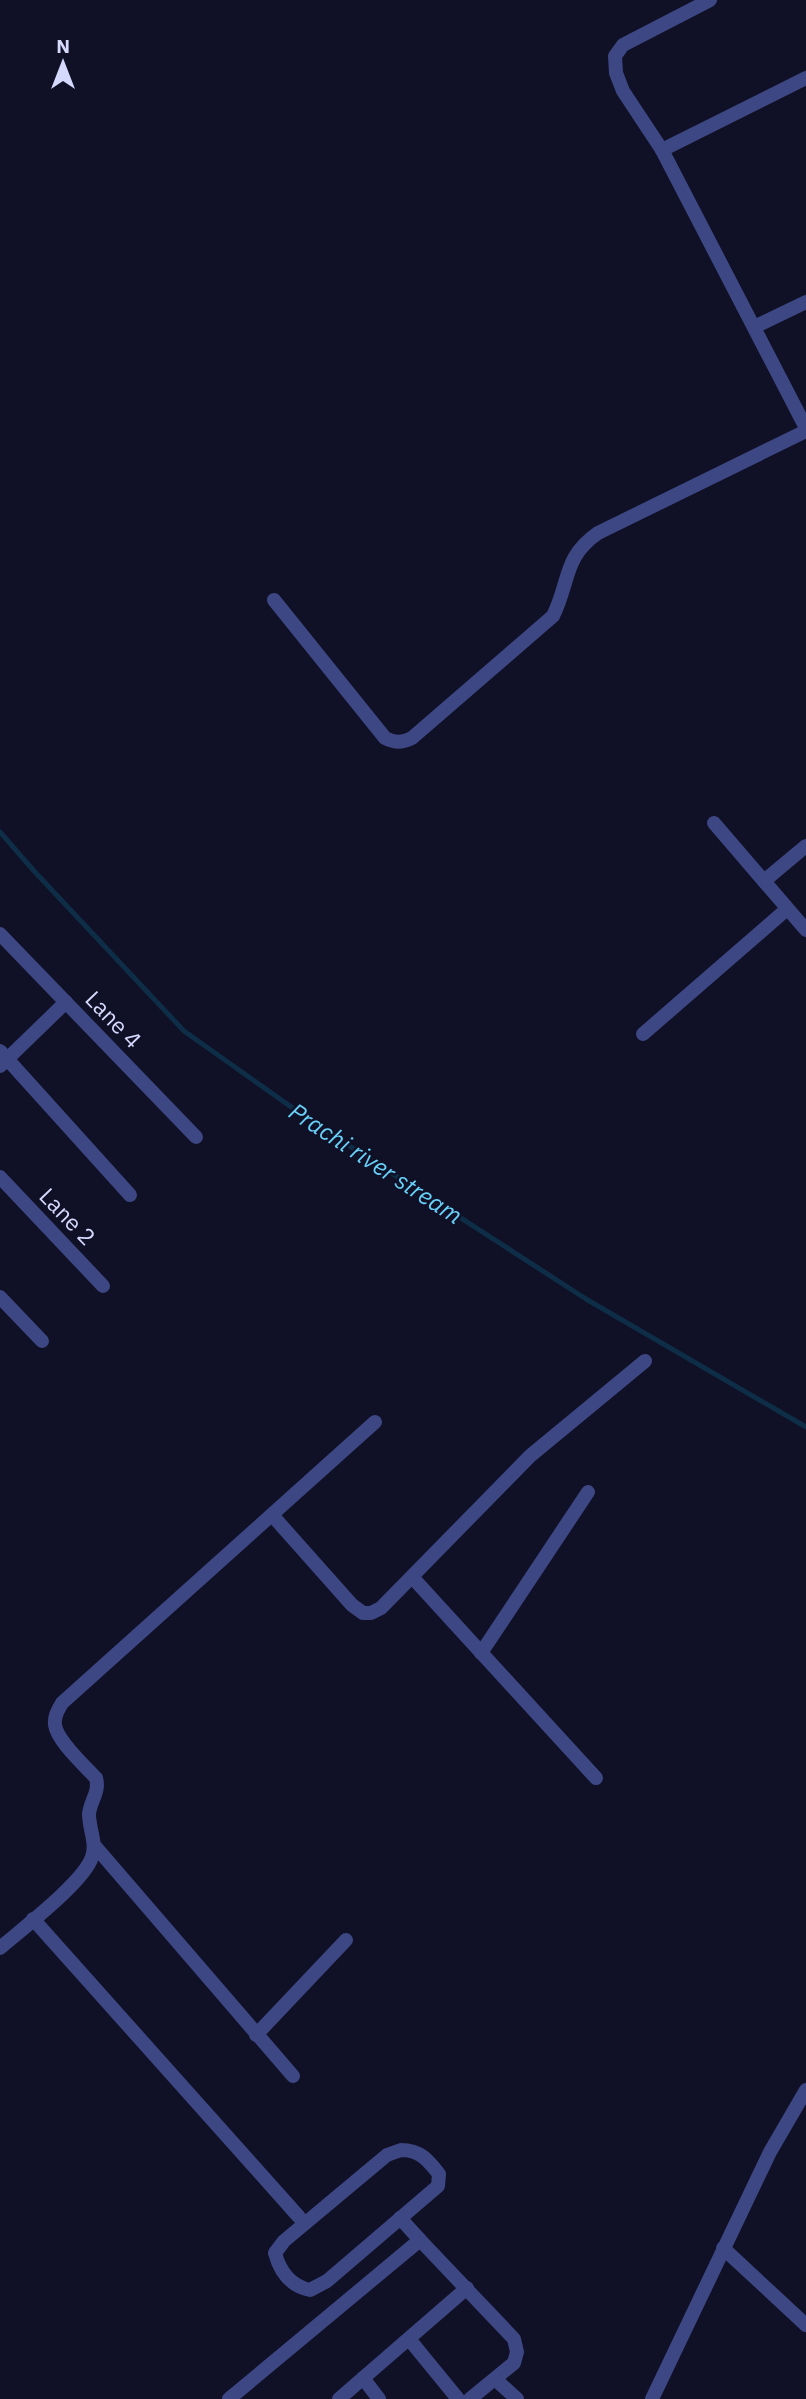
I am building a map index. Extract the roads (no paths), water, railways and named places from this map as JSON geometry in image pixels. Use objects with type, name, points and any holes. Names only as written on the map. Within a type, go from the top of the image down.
[{"type":"street","points":[[274,600],[385,738],[393,742],[403,742],[422,729],[554,616],[573,560],[586,541],[806,430],[662,150],[623,91],[615,73],[615,56],[623,45],[710,0]]},
{"type":"street","points":[[662,150],[806,78]]},
{"type":"street","points":[[754,327],[806,302]]},
{"type":"street","points":[[714,823],[806,930]]},
{"type":"street","points":[[764,881],[806,846]]},
{"type":"street","points":[[643,1034],[788,909]]},
{"type":"street","name":"Lane 4","points":[[0,934],[196,1136]]},
{"type":"street","points":[[66,1002],[2,1058],[130,1195]]},
{"type":"street","name":"Lane 2","points":[[0,1178],[103,1286]]},
{"type":"street","points":[[0,1297],[42,1341]]},
{"type":"street","points":[[272,1515],[352,1605],[363,1613],[371,1613],[381,1608],[412,1578],[530,1455],[645,1361]]},
{"type":"street","points":[[0,1948],[76,1880],[92,1858],[94,1844],[90,1811],[99,1786],[96,1779],[63,1742],[55,1727],[56,1714],[62,1703],[375,1422]]},
{"type":"street","points":[[481,1653],[588,1492]]},
{"type":"street","points":[[412,1578],[596,1779]]},
{"type":"street","points":[[94,1844],[293,2076]]},
{"type":"street","points":[[33,1919],[299,2217]]},
{"type":"street","points":[[256,2035],[346,1940]]},
{"type":"street","points":[[652,2399],[769,2152],[806,2090]]},
{"type":"street","points":[[401,2150],[414,2150],[439,2175],[438,2186],[400,2218],[327,2281],[310,2290],[296,2287],[278,2265],[275,2253],[284,2241],[387,2155],[401,2150]]},
{"type":"street","points":[[400,2218],[514,2339],[517,2352],[514,2363],[470,2399]]},
{"type":"street","points":[[229,2399],[420,2240]]},
{"type":"street","points":[[723,2248],[806,2325]]},
{"type":"street","points":[[339,2399],[467,2288]]},
{"type":"street","points":[[408,2339],[458,2399]]},
{"type":"street","points":[[363,2378],[379,2399]]},
{"type":"street","points":[[495,2378],[517,2399]]},
{"type":"waterway","name":"Prachi river stream","points":[[0,832],[184,1031],[311,1121],[586,1299],[806,1427]]}]
